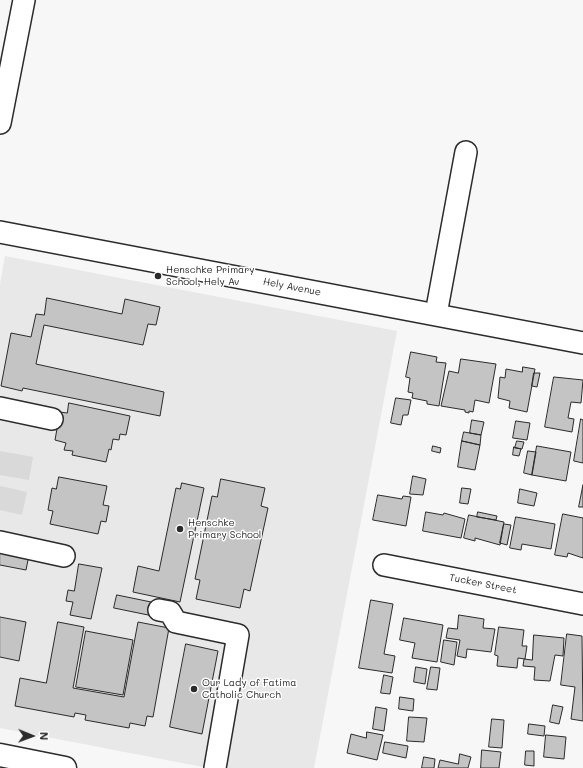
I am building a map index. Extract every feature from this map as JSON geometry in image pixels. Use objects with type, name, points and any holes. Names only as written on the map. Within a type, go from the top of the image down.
[{"type":"main road","points":[[0,755],[65,768]]},
{"type":"street","points":[[0,123],[24,0]]},
{"type":"street","points":[[436,314],[466,152]]},
{"type":"street","name":"Hely Avenue","points":[[0,232],[583,343]]},
{"type":"street","points":[[0,408],[52,419]]},
{"type":"street","points":[[0,542],[64,556]]},
{"type":"street","name":"Tucker Street","points":[[384,565],[583,604]]},
{"type":"street","points":[[159,610],[170,612],[176,622],[238,635],[215,768]]},
{"type":"shaded area","name":"Henschke Primary School","points":[[5,256],[397,331],[314,768],[208,768],[0,728],[0,284]]},
{"type":"shaded area","points":[[0,451],[33,457],[29,480],[0,475]]},
{"type":"shaded area","points":[[0,486],[27,492],[22,515],[0,510]]},
{"type":"building","points":[[47,298],[122,314],[125,299],[160,307],[156,325],[148,324],[143,345],[44,325],[36,364],[164,392],[160,416],[23,388],[22,391],[1,386],[11,333],[31,337],[36,314],[44,315]]},
{"type":"building","points":[[411,352],[437,357],[436,362],[446,363],[439,406],[427,404],[427,401],[412,398],[413,393],[408,392],[410,378],[406,377]]},
{"type":"building","points":[[461,359],[496,364],[489,403],[475,400],[473,412],[469,411],[469,413],[465,412],[465,410],[441,406],[449,371],[458,373]]},
{"type":"building","points":[[523,367],[535,369],[527,412],[509,408],[510,401],[498,398],[500,377],[505,378],[506,369],[522,372]]},
{"type":"building","points":[[534,373],[540,373],[537,387],[532,386]]},
{"type":"building","points":[[554,377],[583,380],[581,403],[571,402],[568,418],[574,419],[572,432],[545,427]]},
{"type":"building","points":[[396,398],[411,400],[408,415],[403,415],[401,425],[391,423]]},
{"type":"building","points":[[69,403],[130,416],[126,435],[120,434],[119,440],[113,439],[111,450],[109,449],[106,462],[72,455],[73,451],[64,450],[66,443],[55,440],[60,412],[67,413]]},
{"type":"building","points":[[581,419],[583,420],[583,463],[574,461]]},
{"type":"building","points":[[472,420],[484,422],[481,435],[470,433]]},
{"type":"building","points":[[516,421],[530,423],[527,440],[513,438]]},
{"type":"building","points":[[464,432],[481,435],[480,445],[462,441]]},
{"type":"building","points":[[462,441],[480,445],[475,470],[458,467]]},
{"type":"building","points":[[517,441],[524,442],[522,449],[515,448]]},
{"type":"building","points":[[433,446],[441,448],[440,453],[432,451]]},
{"type":"building","points":[[537,446],[571,452],[566,481],[532,475]]},
{"type":"building","points":[[514,447],[521,449],[519,456],[513,455]]},
{"type":"building","points":[[528,451],[536,452],[532,475],[524,473]]},
{"type":"building","points":[[413,476],[426,479],[423,495],[410,494]]},
{"type":"building","points":[[59,477],[107,486],[103,505],[109,506],[106,522],[101,521],[98,534],[50,524],[53,511],[48,510],[52,488],[56,489]]},
{"type":"building","points":[[221,479],[265,488],[261,506],[268,508],[250,591],[244,589],[240,608],[196,599],[200,580],[195,579],[212,496],[217,497]]},
{"type":"building","points":[[182,483],[204,488],[180,602],[133,592],[138,566],[159,571],[176,488],[180,489]]},
{"type":"building","points":[[583,485],[583,507],[579,507]]},
{"type":"building","points":[[462,488],[471,489],[468,504],[460,503]]},
{"type":"building","points":[[520,489],[537,493],[534,506],[518,503]]},
{"type":"building","points":[[378,495],[402,499],[403,496],[411,497],[406,526],[373,520]]},
{"type":"building","points":[[426,512],[443,515],[444,513],[465,519],[461,538],[423,531]]},
{"type":"building","points":[[478,512],[497,516],[496,520],[477,517]]},
{"type":"building","points":[[563,514],[583,518],[583,558],[568,553],[567,557],[555,555]]},
{"type":"building","points":[[469,515],[504,522],[500,545],[475,538],[475,541],[464,538]]},
{"type":"building","points":[[516,517],[555,524],[551,549],[522,544],[521,550],[510,548]]},
{"type":"building","points":[[504,524],[511,525],[507,545],[500,543]]},
{"type":"building","points":[[0,551],[29,555],[26,570],[0,565]]},
{"type":"building","points":[[79,564],[102,568],[91,619],[70,615],[73,602],[66,601],[68,590],[74,591]]},
{"type":"building","points":[[117,595],[156,603],[153,616],[114,608]]},
{"type":"building","points":[[371,600],[393,604],[384,654],[395,656],[392,673],[359,668]]},
{"type":"building","points":[[459,615],[484,619],[483,628],[495,629],[491,652],[467,649],[466,658],[457,656],[460,640],[446,638],[448,628],[457,629]]},
{"type":"building","points":[[0,617],[26,622],[19,661],[0,657]]},
{"type":"building","points":[[404,618],[443,625],[437,662],[412,658],[415,643],[400,640]]},
{"type":"building","points":[[58,622],[84,627],[73,688],[124,697],[138,622],[169,628],[153,717],[147,716],[145,726],[130,723],[129,728],[85,720],[86,715],[75,713],[74,717],[15,706],[20,678],[46,683]]},
{"type":"building","points":[[499,627],[524,630],[522,646],[527,646],[525,659],[518,658],[517,668],[497,666],[498,656],[495,655]]},
{"type":"building","points":[[86,631],[133,640],[123,695],[76,687]]},
{"type":"building","points":[[567,634],[582,636],[583,721],[571,719],[575,687],[561,685]]},
{"type":"building","points":[[534,635],[564,638],[563,656],[555,655],[550,681],[534,680],[535,667],[523,666],[524,659],[532,660]]},
{"type":"building","points":[[444,640],[457,642],[454,665],[441,662]]},
{"type":"building","name":"Our Lady of Fatima Catholic Church","points":[[186,644],[218,651],[202,734],[170,727]]},
{"type":"building","points":[[416,667],[427,669],[425,684],[414,682]]},
{"type":"building","points":[[431,667],[440,668],[437,690],[427,689]]},
{"type":"building","points":[[384,675],[393,677],[390,694],[381,693]]},
{"type":"building","points":[[400,697],[414,699],[413,711],[399,709]]},
{"type":"building","points":[[553,705],[563,707],[559,724],[550,722]]},
{"type":"building","points":[[376,707],[387,709],[384,731],[373,729]]},
{"type":"building","points":[[409,717],[427,718],[424,742],[407,741]]},
{"type":"building","points":[[492,719],[504,720],[502,748],[489,747]]},
{"type":"building","points":[[529,724],[545,726],[544,736],[528,734]]},
{"type":"building","points":[[367,732],[383,735],[377,760],[347,753],[351,734],[366,738]]},
{"type":"building","points":[[546,735],[566,737],[564,759],[544,757]]},
{"type":"building","points":[[385,742],[408,746],[406,758],[383,753]]},
{"type":"building","points":[[482,750],[501,752],[499,768],[481,768]]},
{"type":"building","points":[[526,751],[534,751],[534,766],[525,765]]},
{"type":"building","points":[[460,754],[471,757],[468,768],[438,768],[440,760],[458,764]]},
{"type":"building","points":[[424,757],[435,759],[434,768],[422,768]]},
{"type":"place","name":"Henschke Primary School, Hely Av","points":[[158,276]]},
{"type":"place","name":"Henschke Primary School","points":[[180,529]]},
{"type":"place","name":"Our Lady of Fatima Catholic Church","points":[[194,689]]}]
